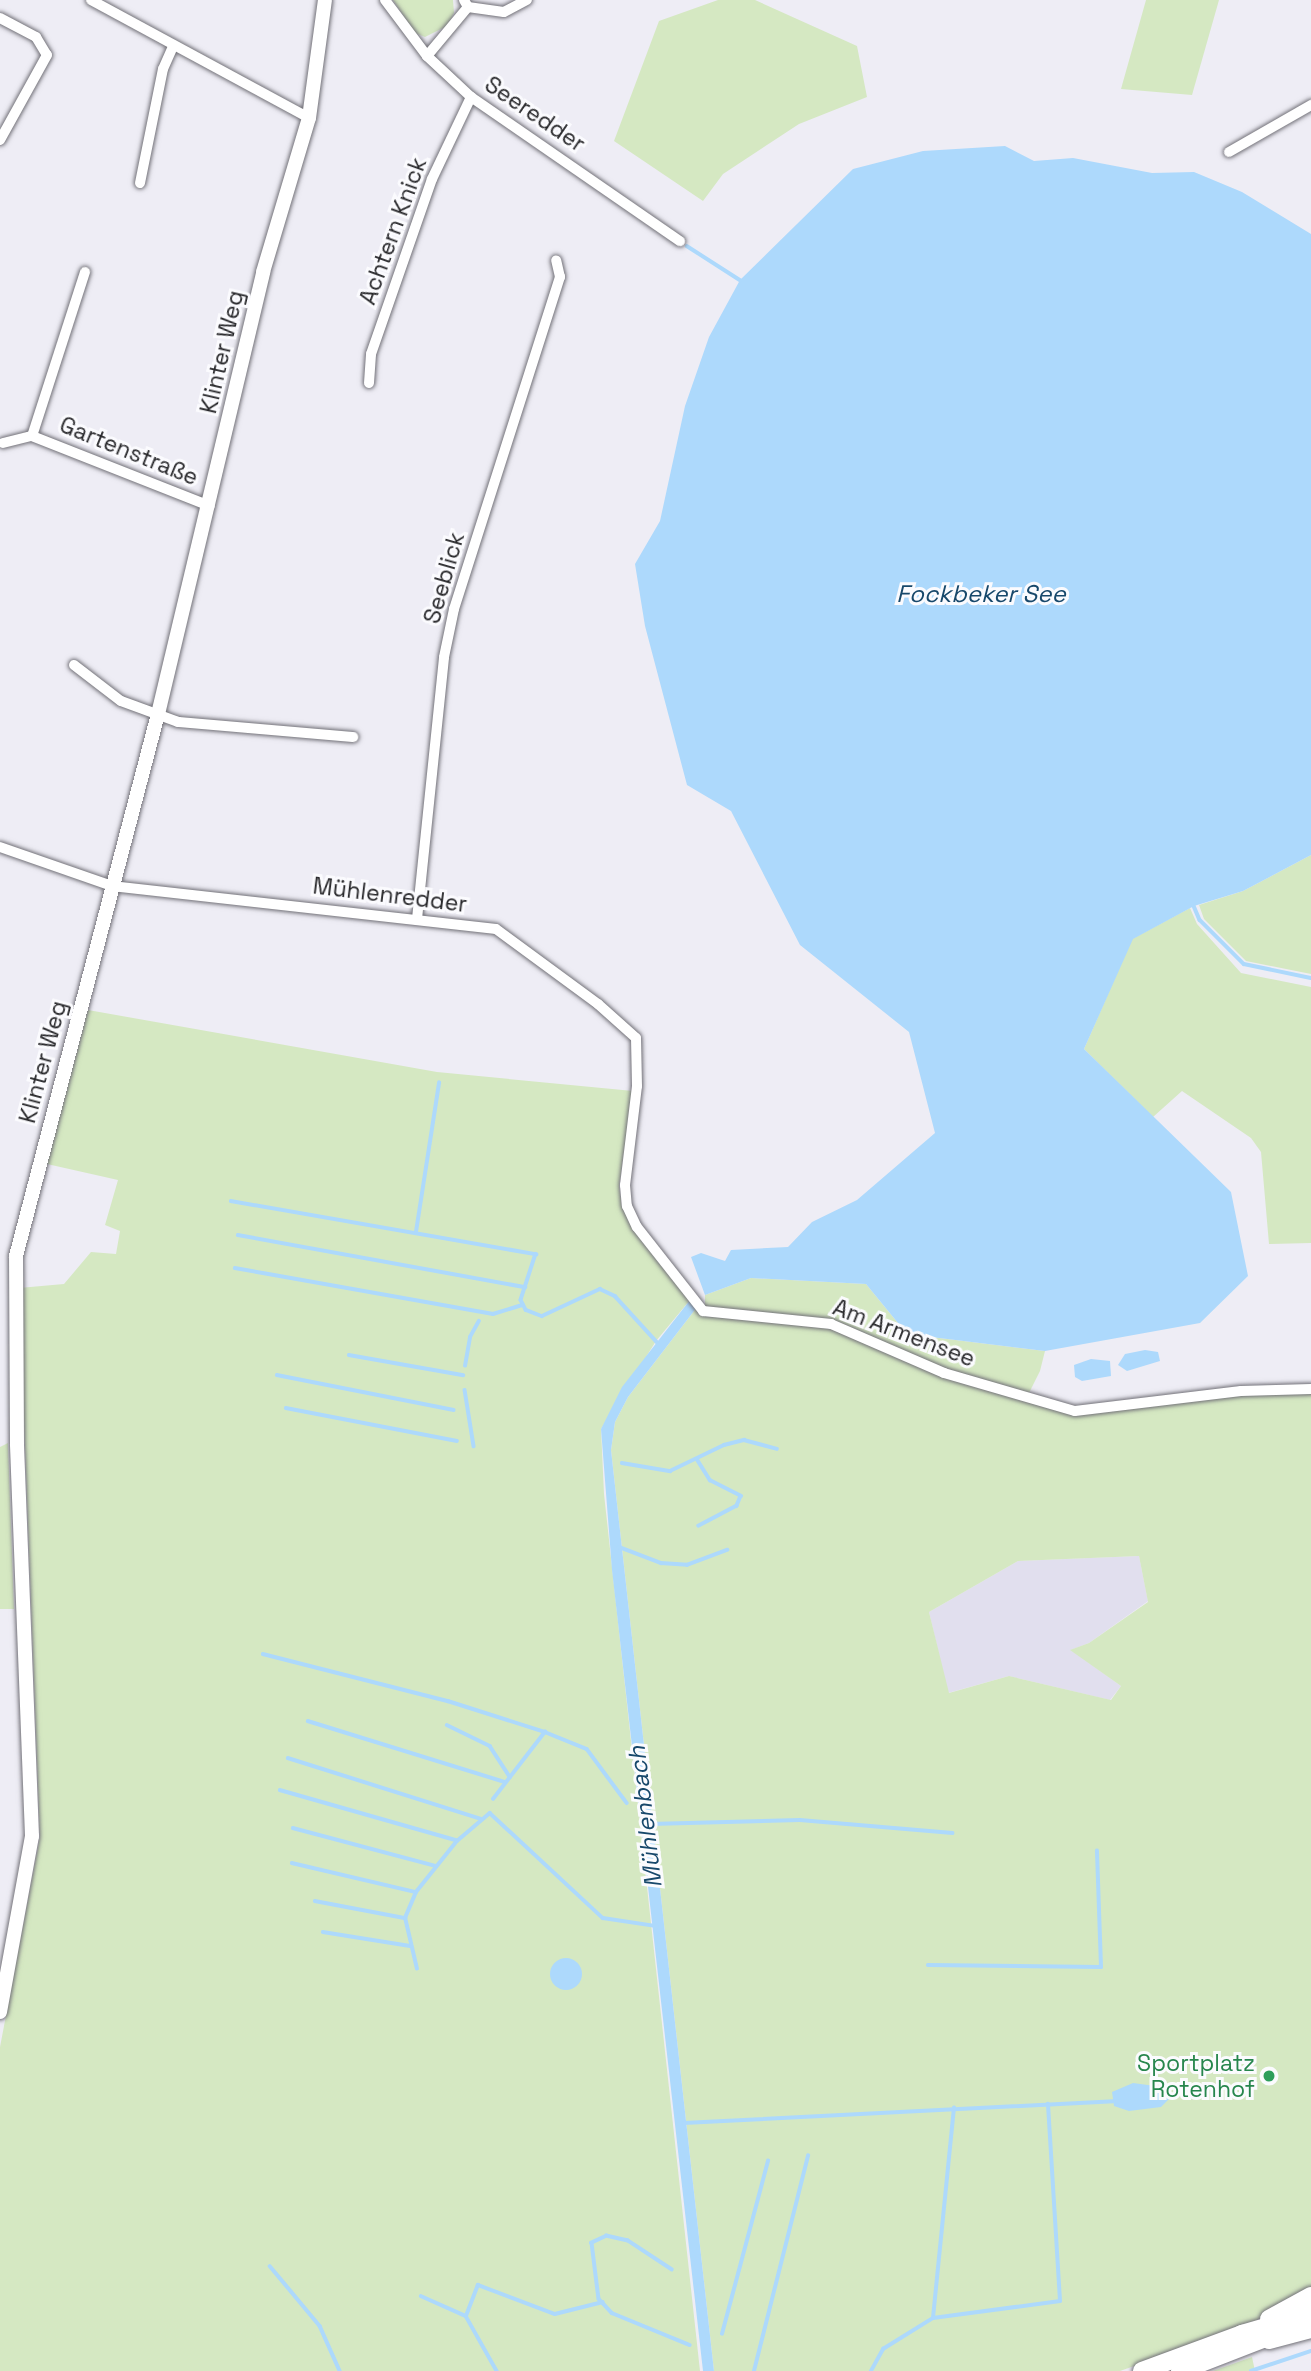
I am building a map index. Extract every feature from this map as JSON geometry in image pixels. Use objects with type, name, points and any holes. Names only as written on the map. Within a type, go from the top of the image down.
[{"type":"highway","points":[[1245,2340],[1311,2295]]},
{"type":"highway","points":[[1180,2371],[1245,2340],[1311,2314]]},
{"type":"highway","points":[[1142,2371],[1311,2322]]},
{"type":"highway","points":[[1245,2340],[1311,2329]]},
{"type":"street","points":[[91,0],[173,47],[309,118]]},
{"type":"street","name":"Klinter Weg","points":[[0,2012],[32,1836],[17,1444],[16,1255],[159,714],[263,272],[309,118],[325,0]]},
{"type":"street","name":"Seeredder","points":[[385,0],[427,56],[471,97],[680,241]]},
{"type":"street","points":[[427,56],[466,3],[504,12],[527,0]]},
{"type":"street","points":[[0,18],[36,37],[47,55],[0,140]]},
{"type":"street","points":[[140,183],[163,69],[173,47]]},
{"type":"street","name":"Achtern Knick","points":[[369,383],[371,354],[432,178],[471,97]]},
{"type":"street","points":[[1229,152],[1278,120],[1311,106]]},
{"type":"street","name":"Seeblick","points":[[417,919],[444,657],[454,609],[560,277],[556,260]]},
{"type":"street","name":"Gartenstraße","points":[[32,436],[85,272]]},
{"type":"street","name":"Gartenstraße","points":[[3,443],[32,436],[210,506]]},
{"type":"street","points":[[75,665],[121,701],[178,722],[353,737]]},
{"type":"street","name":"Mühlenredder","points":[[0,847],[112,886],[496,929],[630,1029]]},
{"type":"street","name":"Am Armensee","points":[[630,1029],[637,1048],[638,1086],[625,1185],[627,1206],[637,1227],[703,1311],[831,1324],[944,1373],[1075,1411],[1241,1391],[1311,1389]]},
{"type":"shaded area","points":[[1139,1556],[1148,1601],[1089,1643],[1071,1650],[1121,1686],[1110,1700],[1009,1676],[948,1693],[929,1612],[1018,1561]]},
{"type":"green space","points":[[393,0],[453,0],[454,13],[447,26],[425,37],[415,33]]},
{"type":"green space","points":[[718,0],[755,0],[857,46],[867,97],[799,124],[723,174],[703,201],[614,141],[659,21]]},
{"type":"green space","points":[[1146,0],[1219,0],[1192,95],[1121,89]]},
{"type":"green space","points":[[1311,855],[1311,974],[1246,961],[1204,919],[1199,905],[1243,891]]},
{"type":"green space","points":[[1190,908],[1197,924],[1241,973],[1311,987],[1311,1243],[1269,1244],[1261,1152],[1251,1138],[1182,1091],[1153,1117],[1084,1049],[1132,939]]},
{"type":"green space","points":[[88,1010],[437,1072],[633,1091],[619,1186],[622,1207],[634,1231],[690,1300],[656,1341],[601,1429],[604,1494],[700,2371],[0,2371],[0,2047],[40,1837],[19,1288],[64,1284],[91,1252],[116,1254],[120,1231],[105,1225],[118,1180],[47,1164]]},
{"type":"green space","points":[[751,1278],[866,1284],[907,1334],[1045,1351],[1040,1371],[1029,1393],[945,1369],[833,1320],[705,1309],[705,1295]]},
{"type":"green space","points":[[697,1307],[829,1328],[1075,1414],[1242,1395],[1311,1392],[1311,2288],[1244,2327],[1120,2371],[714,2371],[611,1450],[615,1422],[628,1397]],"holes":[[[1139,1556],[1148,1602],[1089,1643],[1070,1650],[1121,1686],[1111,1700],[1009,1676],[949,1693],[929,1612],[1018,1561]]]},
{"type":"green space","points":[[8,1443],[14,1609],[0,1609],[0,1447]]},
{"type":"green space","points":[[1252,2357],[1255,2371],[1213,2371]]},
{"type":"water","name":"Fockbeker See","points":[[1005,146],[1034,161],[1073,158],[1152,173],[1194,172],[1242,192],[1311,234],[1311,855],[1243,891],[1194,906],[1133,939],[1084,1049],[1231,1192],[1248,1276],[1200,1323],[1045,1351],[907,1334],[866,1284],[751,1278],[705,1295],[691,1257],[701,1253],[725,1261],[731,1250],[788,1247],[812,1222],[857,1200],[935,1133],[909,1032],[800,945],[731,811],[687,785],[645,626],[635,564],[660,521],[685,406],[709,337],[740,280],[853,169],[923,151]]},
{"type":"water","name":"Mühlenbach","points":[[690,1300],[697,1307],[628,1397],[615,1422],[611,1450],[714,2371],[703,2371],[612,1570],[601,1429],[622,1387]]},
{"type":"water","points":[[1145,1350],[1158,1352],[1160,1361],[1127,1371],[1118,1365],[1125,1354]]},
{"type":"water","points":[[1091,1359],[1110,1361],[1111,1376],[1082,1381],[1075,1377],[1074,1365]]},
{"type":"water","points":[[566,1958],[577,1963],[582,1974],[577,1985],[566,1990],[555,1985],[550,1974],[555,1963]]},
{"type":"water","points":[[1133,2083],[1170,2088],[1172,2096],[1161,2107],[1129,2111],[1114,2106],[1112,2092]]},
{"type":"waterway","points":[[687,246],[740,280]]},
{"type":"waterway","points":[[1194,906],[1200,920],[1244,964],[1311,978]]},
{"type":"waterway","points":[[416,1232],[439,1083]]},
{"type":"waterway","points":[[231,1201],[536,1254],[521,1300],[526,1310],[542,1316],[600,1289],[615,1296],[657,1342]]},
{"type":"waterway","points":[[238,1235],[525,1287]]},
{"type":"waterway","points":[[235,1268],[493,1314],[523,1305]]},
{"type":"waterway","points":[[465,1366],[470,1337],[479,1321]]},
{"type":"waterway","points":[[349,1355],[463,1375]]},
{"type":"waterway","points":[[277,1375],[454,1410]]},
{"type":"waterway","points":[[465,1390],[474,1446]]},
{"type":"waterway","points":[[286,1408],[457,1441]]},
{"type":"waterway","points":[[622,1463],[670,1471],[724,1445],[744,1440],[777,1449]]},
{"type":"waterway","points":[[697,1459],[710,1480],[741,1496],[737,1506],[699,1526]]},
{"type":"waterway","points":[[619,1547],[661,1563],[687,1565],[727,1550]]},
{"type":"waterway","name":"Mühlenbach","points":[[263,1654],[448,1701],[545,1732],[587,1749],[627,1803]]},
{"type":"waterway","points":[[308,1721],[505,1782]]},
{"type":"waterway","points":[[447,1725],[490,1746],[510,1777]]},
{"type":"waterway","points":[[493,1799],[545,1732]]},
{"type":"waterway","points":[[288,1758],[481,1819]]},
{"type":"waterway","points":[[280,1790],[456,1840]]},
{"type":"waterway","points":[[417,1969],[405,1918],[416,1892],[457,1841],[490,1813],[603,1918],[656,1926]]},
{"type":"waterway","name":"Mühlenbach","points":[[650,1824],[800,1820],[952,1833]]},
{"type":"waterway","points":[[293,1828],[436,1866]]},
{"type":"waterway","points":[[928,1965],[1101,1967],[1097,1851]]},
{"type":"waterway","points":[[292,1863],[416,1892]]},
{"type":"waterway","points":[[315,1901],[405,1918]]},
{"type":"waterway","points":[[323,1932],[410,1946]]},
{"type":"waterway","points":[[684,2123],[1113,2101]]},
{"type":"waterway","points":[[871,2371],[883,2349],[933,2318],[1060,2301],[1048,2104]]},
{"type":"waterway","points":[[933,2318],[954,2108]]},
{"type":"waterway","points":[[754,2371],[808,2156]]},
{"type":"waterway","points":[[722,2334],[768,2161]]},
{"type":"waterway","points":[[672,2270],[628,2241],[607,2236],[592,2243],[599,2299],[612,2313],[690,2345]]},
{"type":"waterway","points":[[270,2266],[320,2326],[340,2371]]},
{"type":"waterway","points":[[466,2316],[478,2285],[555,2314],[603,2302]]},
{"type":"waterway","points":[[421,2296],[466,2316],[497,2371]]},
{"type":"waterway","points":[[1251,2371],[1311,2351]]},
{"type":"place","name":"Sportplatz Rotenhof","points":[[1269,2076]]}]
